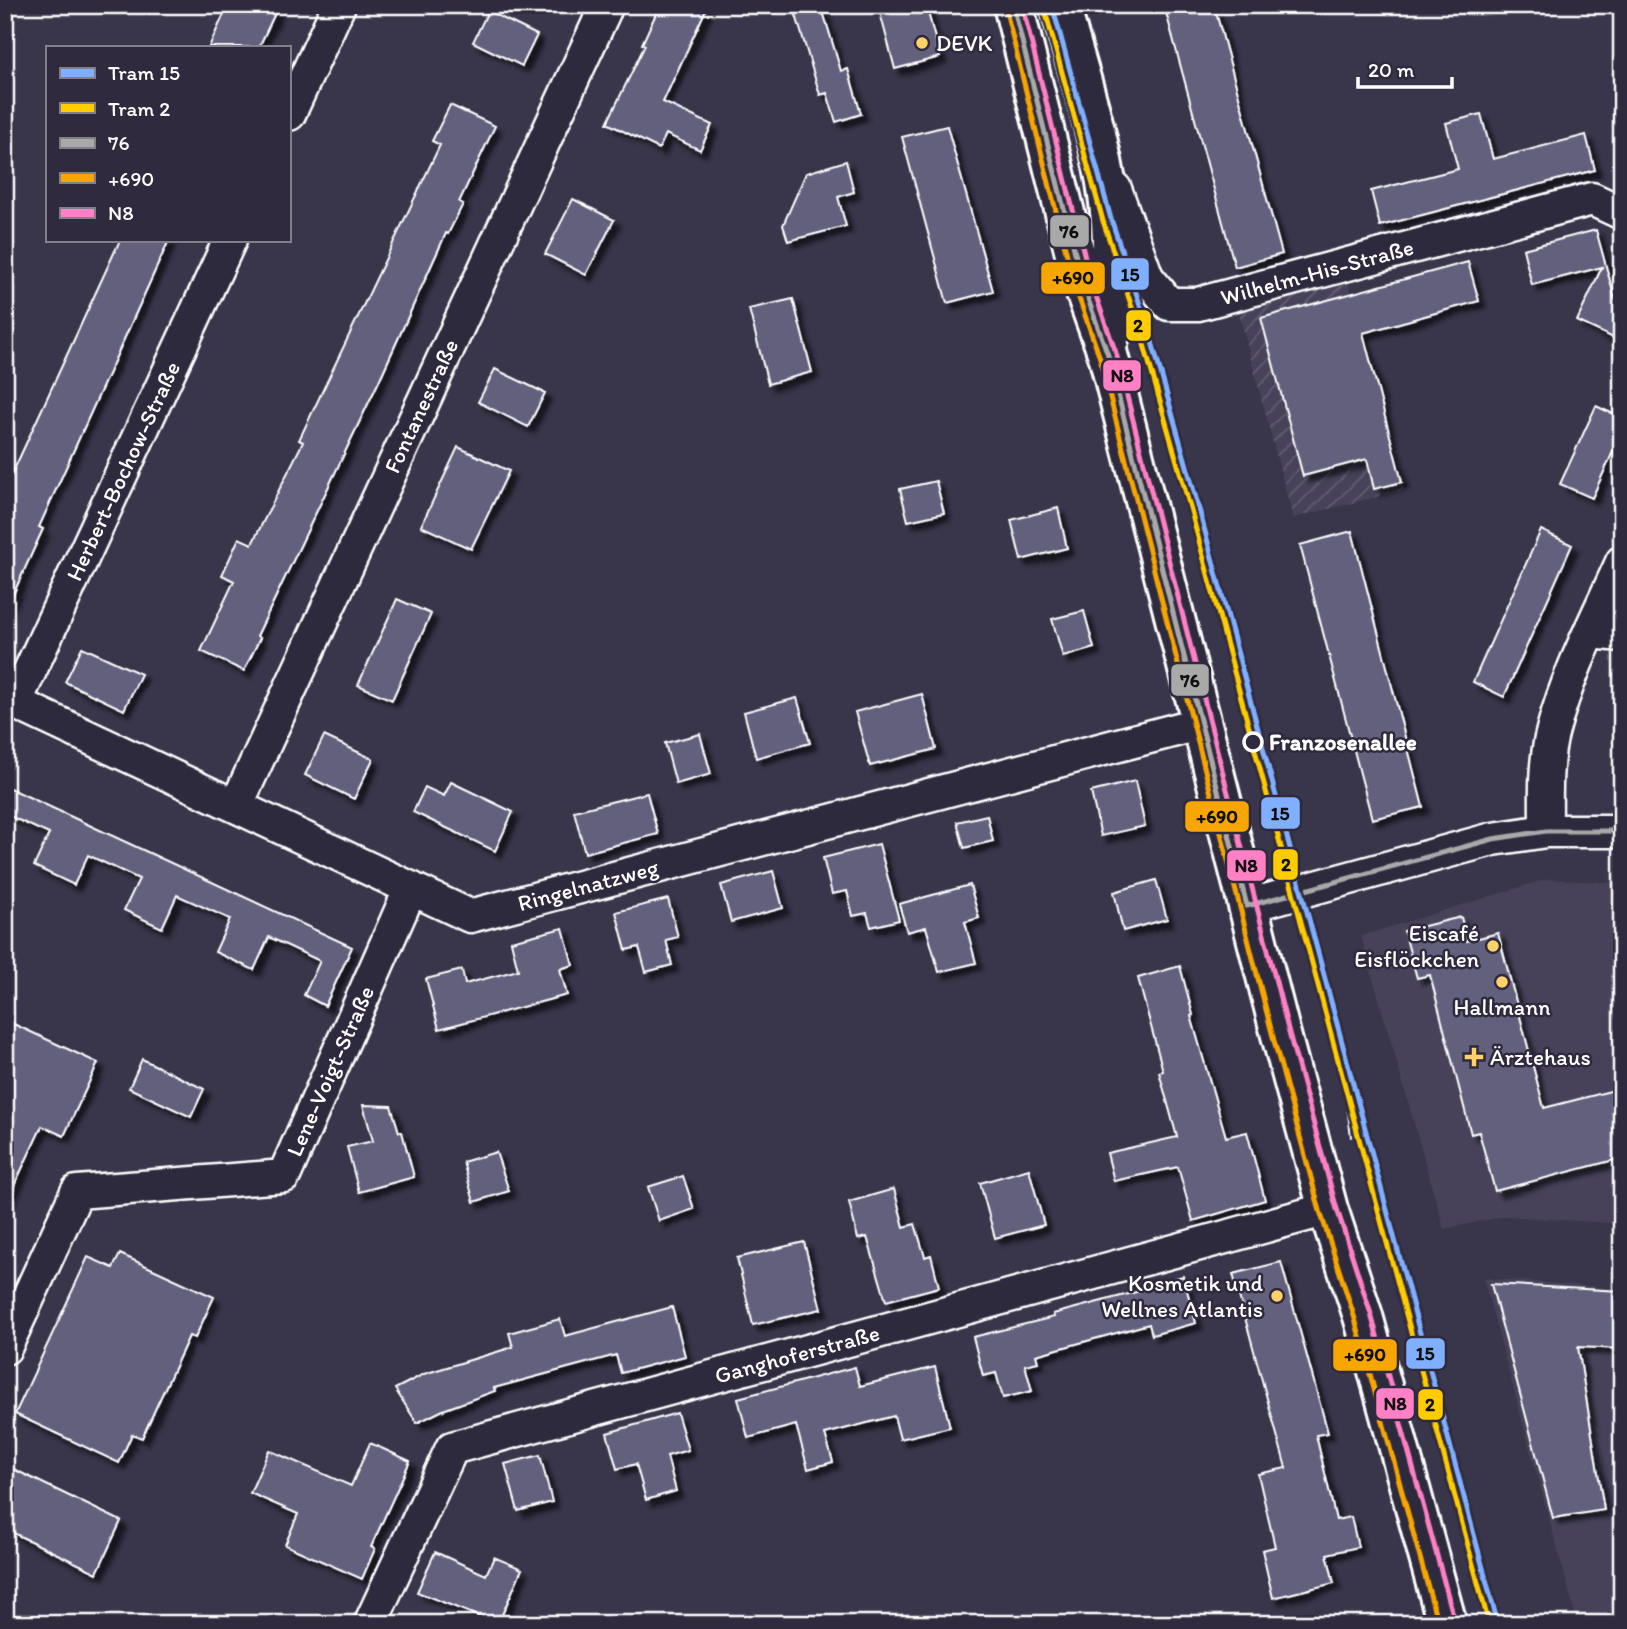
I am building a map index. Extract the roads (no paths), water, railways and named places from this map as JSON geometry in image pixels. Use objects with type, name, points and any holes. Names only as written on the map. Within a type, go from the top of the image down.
[{"type":"main road","points":[[1013,5],[1076,261],[1108,355],[1247,906],[1328,1209],[1363,1316],[1447,1624]]},
{"type":"main road","points":[[1060,5],[1100,156],[1111,219],[1113,267],[1108,355]]},
{"type":"street","points":[[290,112],[339,5]]},
{"type":"street","name":"Fontanestraße","points":[[236,806],[607,5]]},
{"type":"street","name":"Wilhelm-His-Straße","points":[[1100,156],[1121,201],[1147,277],[1168,304],[1198,304],[1592,199],[1622,213]]},
{"type":"street","name":"Herbert-Bochow-Straße","points":[[10,700],[229,242]]},
{"type":"street","points":[[1546,831],[1546,779],[1552,732],[1563,697],[1606,633],[1622,562]]},
{"type":"street","name":"Ringelnatzweg","points":[[10,700],[470,916],[1202,723]]},
{"type":"street","points":[[1247,906],[1493,839],[1546,831],[1622,831]]},
{"type":"street","name":"Lene-Voigt-Straße","points":[[5,1348],[77,1192],[284,1176],[411,888]]},
{"type":"street","name":"Ganghoferstraße","points":[[370,1624],[452,1448],[1328,1209]]},
{"type":"tram line","name":"15","points":[[1052,5],[1111,219],[1149,331],[1199,509],[1498,1624]]},
{"type":"tram line","name":"2","points":[[1044,7],[1103,221],[1141,334],[1191,511],[1489,1624]]},
{"type":"tram line","points":[[1334,1009],[1351,1137]]},
{"type":"place","name":"DEVK","points":[[922,43]]},
{"type":"place","name":"Franzosenallee","points":[[1253,742]]},
{"type":"place","name":"Eiscafé Eisflöckchen","points":[[1493,946]]},
{"type":"place","name":"Hallmann","points":[[1502,982]]},
{"type":"place","name":"Ärztehaus","points":[[1474,1057]]},
{"type":"place","name":"Kosmetik und Wellnes Atlantis","points":[[1277,1296]]}]
